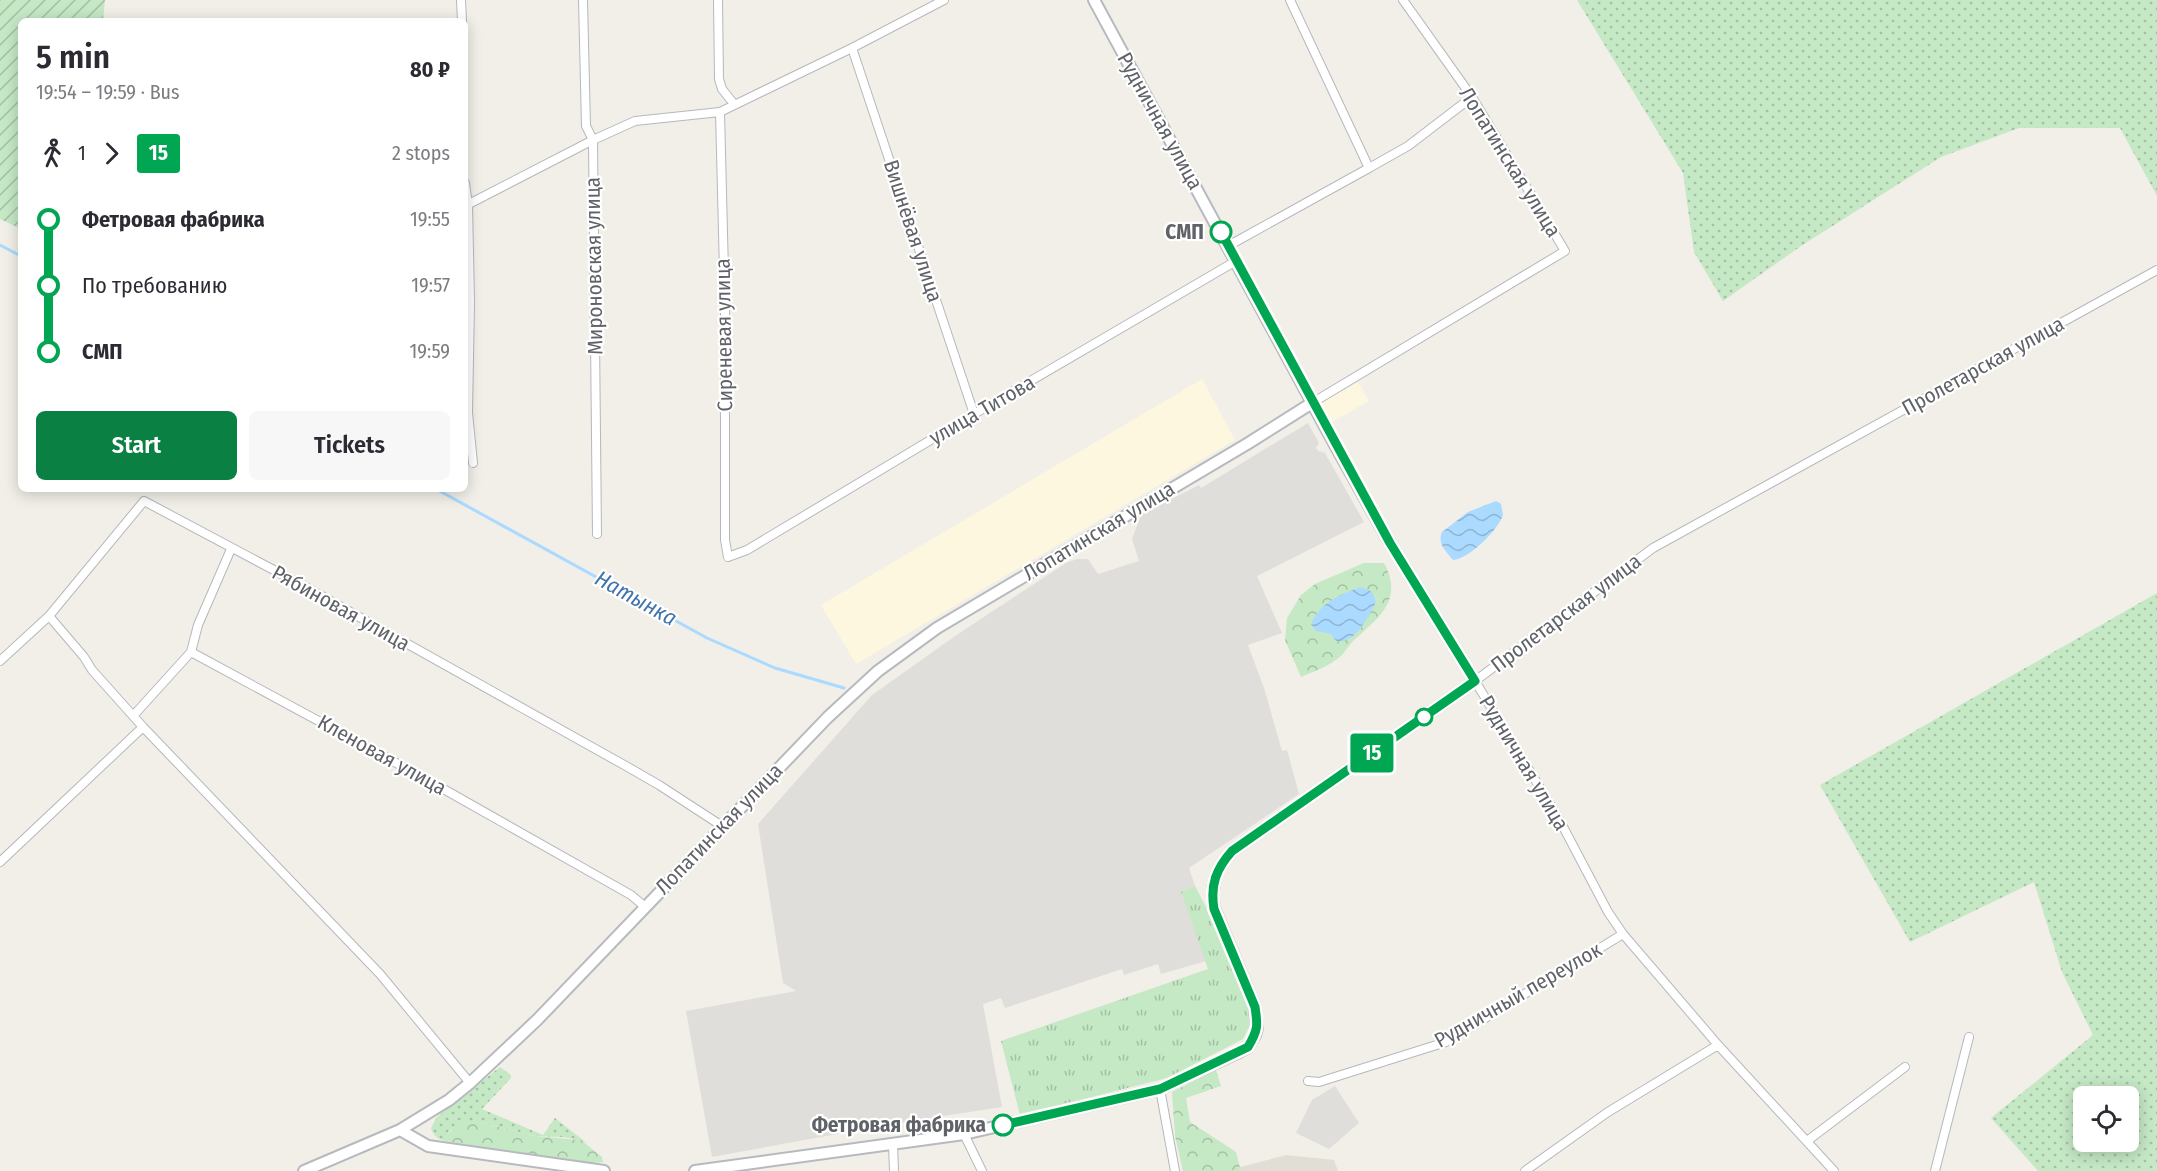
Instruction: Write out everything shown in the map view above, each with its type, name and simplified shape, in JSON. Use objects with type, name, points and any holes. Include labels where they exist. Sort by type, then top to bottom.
[{"type":"main road","name":"Рудничная улица","points":[[1094,0],[1390,543],[1475,681]]},
{"type":"main road","name":"Лопатинская улица","points":[[304,1171],[400,1130],[449,1100],[470,1083],[529,1027],[857,689],[912,645],[963,612],[1312,403]]},
{"type":"main road","name":"Пролетарская улица","points":[[695,1171],[964,1134],[1160,1089],[1248,1047],[1257,1028],[1255,1007],[1214,909],[1212,892],[1220,864],[1232,851],[1475,681]]},
{"type":"main road","points":[[400,1130],[428,1146],[604,1171]]},
{"type":"street","points":[[461,0],[462,18]]},
{"type":"street","name":"Мироновская улица","points":[[583,0],[586,126],[593,140],[597,534]]},
{"type":"street","points":[[718,0],[717,66],[722,89],[734,105]]},
{"type":"street","points":[[468,205],[593,140],[635,121],[720,112],[944,0]]},
{"type":"street","points":[[1290,0],[1369,168]]},
{"type":"street","name":"Лопатинская улица","points":[[1312,403],[1564,251],[1472,97],[1403,0]]},
{"type":"street","name":"Вишнёвая улица","points":[[852,48],[974,414]]},
{"type":"street","points":[[1228,246],[1408,146],[1472,97]]},
{"type":"street","name":"Сиреневая улица","points":[[720,112],[725,312],[725,540],[728,557]]},
{"type":"street","points":[[468,238],[470,301],[468,413],[473,463]]},
{"type":"street","name":"улица Титова","points":[[728,557],[747,550],[1236,261]]},
{"type":"street","name":"Пролетарская улица","points":[[1475,681],[1653,548],[2157,270]]},
{"type":"street","name":"Рябиновая улица","points":[[0,661],[49,616],[144,501],[302,585],[659,784],[722,826]]},
{"type":"street","points":[[133,716],[191,652],[198,625],[231,549]]},
{"type":"street","points":[[49,616],[84,657],[92,670],[143,727],[380,974],[470,1083]]},
{"type":"street","name":"Кленовая улица","points":[[191,652],[424,778],[631,895],[644,906]]},
{"type":"street","name":"Рудничная улица","points":[[1475,681],[1559,819],[1608,912],[1623,934],[1718,1045],[1834,1171]]},
{"type":"street","points":[[0,862],[143,727]]},
{"type":"street","name":"Рудничный переулок","points":[[1308,1081],[1319,1082],[1446,1042],[1623,934]]},
{"type":"street","points":[[1935,1171],[1969,1037]]},
{"type":"street","points":[[1526,1171],[1608,1112],[1718,1045]]},
{"type":"street","points":[[1807,1141],[1905,1067]]},
{"type":"street","points":[[1160,1089],[1175,1171]]},
{"type":"street","points":[[964,1134],[982,1171]]},
{"type":"street","points":[[893,1144],[894,1171]]},
{"type":"shaded area","points":[[1202,379],[1235,440],[856,664],[821,605]]},
{"type":"shaded area","points":[[1358,382],[1369,401],[1332,422],[1321,403]]},
{"type":"shaded area","points":[[1308,423],[1319,443],[1316,448],[1325,453],[1364,522],[1257,576],[1282,633],[1248,645],[1265,691],[1282,751],[1287,750],[1299,794],[1189,868],[1195,886],[1181,892],[1206,961],[1161,974],[1158,964],[1124,975],[1122,969],[1005,1008],[1001,998],[983,1004],[1002,1107],[898,1123],[712,1157],[686,1011],[796,991],[783,983],[758,824],[872,695],[958,634],[1066,563],[1077,559],[1088,559],[1098,574],[1139,561],[1132,539],[1141,515],[1199,485],[1201,488]]},
{"type":"shaded area","points":[[1335,1086],[1359,1123],[1329,1149],[1296,1133],[1312,1100]]},
{"type":"shaded area","points":[[1286,1155],[1334,1160],[1338,1171],[1225,1171]]},
{"type":"green space","points":[[0,0],[105,0],[103,18],[18,18],[18,228],[0,219]]},
{"type":"green space","points":[[1577,0],[2157,0],[2157,196],[2120,128],[2019,128],[1941,157],[1801,246],[1723,301],[1694,252],[1683,173]]},
{"type":"green space","points":[[1364,563],[1384,563],[1391,587],[1386,607],[1342,655],[1322,668],[1301,677],[1285,640],[1287,618],[1301,595],[1315,584]]},
{"type":"green space","points":[[2157,593],[2157,1171],[2038,1171],[1991,1118],[2093,1035],[2062,972],[2034,882],[1910,942],[1820,785]]},
{"type":"green space","points":[[1195,886],[1228,949],[1254,1017],[1243,1039],[1167,1078],[1020,1115],[1001,1041],[1208,969],[1181,892]]},
{"type":"green space","points":[[500,1067],[511,1075],[511,1078],[482,1109],[543,1135],[555,1118],[588,1144],[581,1140],[563,1137],[535,1136],[480,1122],[450,1130],[447,1139],[451,1142],[436,1137],[431,1128],[437,1117]]},
{"type":"green space","points":[[1216,1070],[1221,1086],[1186,1098],[1190,1122],[1236,1152],[1241,1171],[1183,1171],[1175,1136],[1172,1092]]},
{"type":"green space","points":[[466,1122],[480,1122],[535,1136],[581,1140],[602,1157],[603,1162],[593,1163],[557,1158],[451,1142],[447,1139],[447,1134],[456,1126]]},
{"type":"water","points":[[1496,501],[1501,504],[1503,515],[1495,528],[1475,549],[1453,560],[1441,544],[1442,532],[1468,512]]},
{"type":"water","points":[[1361,587],[1372,592],[1376,602],[1355,634],[1343,641],[1336,641],[1331,634],[1316,631],[1311,624],[1325,605],[1338,596]]},
{"type":"waterway","name":"Натынка","points":[[0,245],[18,254]]},
{"type":"waterway","name":"Натынка","points":[[441,492],[707,638],[775,668],[844,688]]},
{"type":"bus line","name":"15","points":[[1003,1125],[1160,1089],[1248,1047],[1255,1035],[1257,1020],[1255,1007],[1214,909],[1212,892],[1220,864],[1232,851],[1475,681],[1390,543],[1221,232]]},
{"type":"place","name":"СМП","points":[[1221,232]]},
{"type":"place","name":"Фетровая фабрика","points":[[1003,1125]]}]
